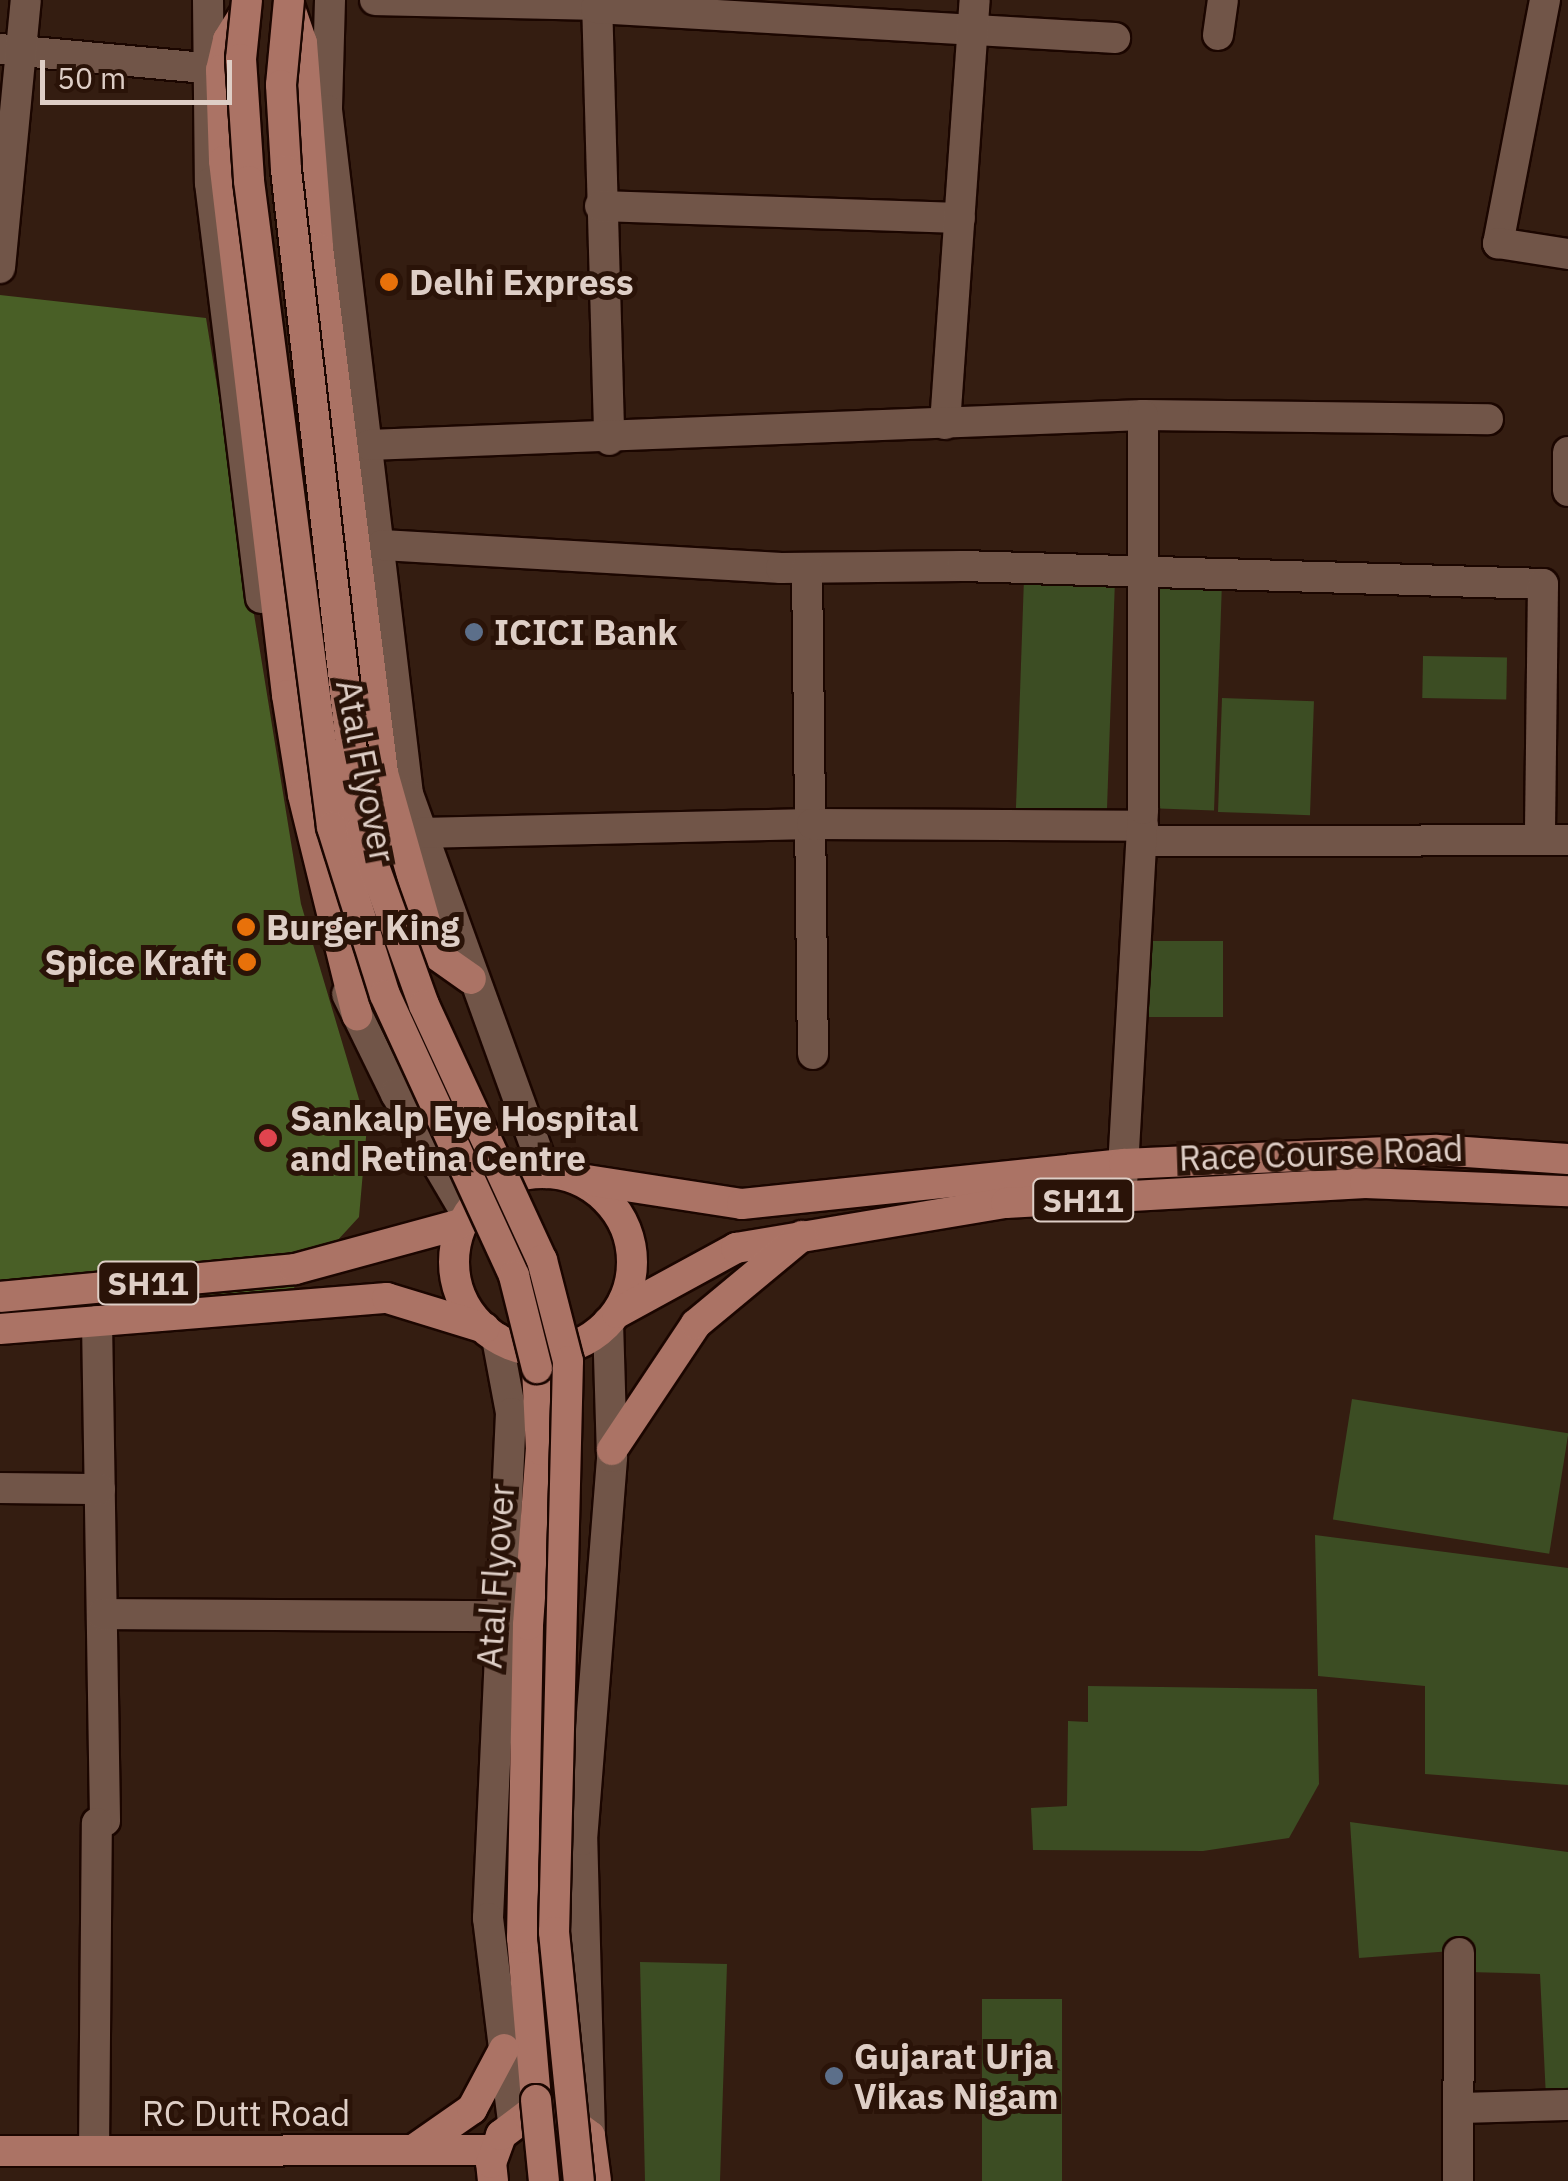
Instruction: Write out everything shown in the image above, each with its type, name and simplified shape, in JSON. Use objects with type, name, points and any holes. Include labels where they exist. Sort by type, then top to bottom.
[{"type":"main road","points":[[289,2],[302,43],[318,248],[382,773],[434,952],[471,979]]},
{"type":"main road","name":"Atal Flyover","points":[[289,2],[281,85],[286,170],[362,830],[424,1005],[542,1260],[568,1362],[554,1932],[579,2181]]},
{"type":"main road","points":[[247,6],[228,40],[221,70],[226,180],[286,696],[303,795],[348,961],[357,1015]]},
{"type":"main road","name":"Atal Flyover","points":[[247,6],[242,59],[249,181],[332,828],[384,995],[514,1276],[536,1368],[540,1450],[528,1626],[522,1938],[544,2181]]},
{"type":"main road","name":"Race Course Road","points":[[559,1176],[652,1195],[742,1204],[1124,1164],[1436,1150],[1568,1159]]},
{"type":"main road","points":[[559,1176],[598,1192],[629,1236],[633,1263],[613,1318]]},
{"type":"main road","name":"SH11","points":[[0,1297],[295,1269],[461,1218],[516,1178],[559,1176]]},
{"type":"main road","name":"Race Course Road","points":[[613,1318],[736,1248],[1006,1203],[1365,1183],[1568,1191]]},
{"type":"main road","points":[[461,1218],[457,1286],[491,1333]]},
{"type":"main road","points":[[612,1450],[696,1324],[804,1234]]},
{"type":"main road","name":"SH11","points":[[0,1329],[386,1298],[539,1351],[568,1348],[613,1318]]},
{"type":"main road","points":[[413,2150],[472,2109],[504,2049]]},
{"type":"main road","points":[[493,2166],[513,2122],[545,2112],[562,2115],[590,2136],[596,2181]]},
{"type":"main road","name":"RC Dutt Road","points":[[0,2151],[413,2150],[493,2166]]},
{"type":"street","points":[[0,268],[11,50],[26,0]]},
{"type":"street","points":[[208,0],[210,183],[279,733],[320,926],[357,1015],[461,1218]]},
{"type":"street","points":[[330,0],[327,110],[382,545],[408,794],[471,979],[559,1176]]},
{"type":"street","points":[[375,0],[974,14],[1115,38]]},
{"type":"street","points":[[1218,36],[1222,0]]},
{"type":"street","points":[[1545,0],[1498,243],[1568,254]]},
{"type":"street","points":[[597,4],[609,440]]},
{"type":"street","points":[[945,424],[974,14]]},
{"type":"street","points":[[11,50],[206,68]]},
{"type":"street","points":[[600,206],[960,218]]},
{"type":"street","points":[[370,445],[609,440],[1144,415],[1488,419]]},
{"type":"street","points":[[1121,1199],[1142,834],[1144,415]]},
{"type":"street","points":[[1568,452],[1568,491]]},
{"type":"street","points":[[382,545],[806,568],[1543,584],[1554,839],[1142,834],[812,824],[420,834]]},
{"type":"street","points":[[806,568],[813,1054]]},
{"type":"street","points":[[590,2136],[582,1840],[612,1450],[613,1318]]},
{"type":"street","points":[[94,2151],[101,1822],[98,1321]]},
{"type":"street","points":[[491,1333],[511,1433],[488,1918],[513,2122]]},
{"type":"street","points":[[0,1488],[100,1489]]},
{"type":"street","points":[[102,1614],[496,1616]]},
{"type":"street","points":[[1458,2181],[1459,1953]]},
{"type":"street","points":[[1459,2108],[1568,2105]]},
{"type":"green space","points":[[0,295],[206,318],[301,904],[367,1126],[359,1217],[291,1291],[0,1311]]},
{"type":"green space","points":[[1024,578],[1115,581],[1107,812],[1016,809]]},
{"type":"green space","points":[[1147,581],[1222,584],[1214,810],[1139,808]]},
{"type":"green space","points":[[1423,656],[1507,657],[1506,699],[1422,698]]},
{"type":"green space","points":[[1222,698],[1314,701],[1310,815],[1218,812]]},
{"type":"green space","points":[[1149,941],[1223,941],[1223,1017],[1149,1017]]},
{"type":"green space","points":[[1352,1399],[1568,1433],[1549,1554],[1333,1519]]},
{"type":"green space","points":[[1315,1535],[1568,1568],[1568,1785],[1425,1774],[1425,1686],[1318,1676]]},
{"type":"green space","points":[[1088,1686],[1317,1689],[1319,1784],[1289,1838],[1203,1851],[1033,1850],[1031,1808],[1067,1806],[1068,1721],[1088,1722]]},
{"type":"green space","points":[[1350,1822],[1568,1852],[1568,2097],[1546,2098],[1540,1974],[1468,1972],[1465,1950],[1359,1958]]},
{"type":"green space","points":[[640,1962],[727,1964],[720,2181],[645,2181]]},
{"type":"green space","points":[[982,1999],[1062,1999],[1062,2181],[982,2181]]},
{"type":"place","name":"Delhi Express","points":[[389,282]]},
{"type":"place","name":"ICICI Bank","points":[[474,632]]},
{"type":"place","name":"Burger King","points":[[246,927]]},
{"type":"place","name":"Spice Kraft","points":[[247,962]]},
{"type":"place","name":"Sankalp Eye Hospital and Retina Centre","points":[[268,1138]]},
{"type":"place","name":"Gujarat Urja Vikas Nigam","points":[[834,2076]]}]
